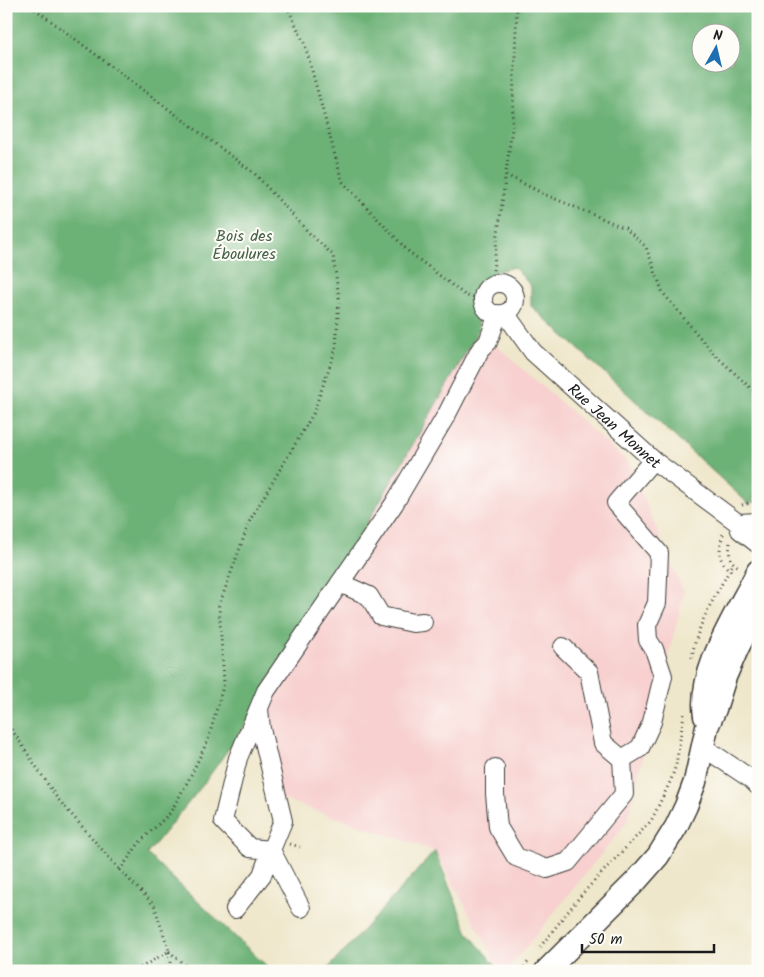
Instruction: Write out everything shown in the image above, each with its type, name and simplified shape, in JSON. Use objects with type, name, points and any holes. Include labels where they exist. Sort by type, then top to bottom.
[{"type":"main road","points":[[705,737],[703,707],[706,684],[714,657],[749,573]]},
{"type":"main road","points":[[540,963],[636,881],[658,856],[676,827],[695,782],[705,737],[738,647],[758,608]]},
{"type":"street","points":[[270,850],[250,848],[223,820],[238,758],[266,691],[394,504],[447,414],[480,350],[488,342],[502,314],[513,307],[514,291],[506,284],[501,283],[487,292]]},
{"type":"street","name":"Rue Jean Monnet","points":[[487,292],[486,307],[493,313],[502,314],[533,352],[653,460],[758,544]]},
{"type":"street","points":[[622,759],[640,748],[652,722],[663,676],[654,649],[648,640],[648,625],[657,603],[660,553],[616,503],[653,460]]},
{"type":"street","points":[[733,524],[758,522]]},
{"type":"street","points":[[340,582],[368,596],[381,616],[413,623],[423,622]]},
{"type":"street","points":[[495,768],[498,827],[516,857],[546,869],[568,862],[624,794],[622,759],[604,743],[590,672],[563,647]]},
{"type":"street","points":[[235,908],[262,875],[270,850],[283,821],[259,709]]},
{"type":"street","points":[[705,737],[752,778],[758,786]]},
{"type":"street","points":[[270,850],[301,908]]},
{"type":"path","points":[[31,6],[254,174],[311,235],[333,255],[339,298],[336,348],[313,414],[250,520],[218,606],[224,683],[208,740],[170,813],[140,842],[120,870]]},
{"type":"path","points":[[287,6],[305,45],[342,181],[408,251],[466,296],[487,292],[512,128],[517,6]]},
{"type":"path","points":[[506,175],[546,196],[626,228],[646,247],[663,293],[712,352],[758,395]]},
{"type":"path","points":[[749,573],[723,566],[720,559],[720,549],[743,503],[758,500]]},
{"type":"path","points":[[733,524],[729,558],[733,564],[749,573]]},
{"type":"path","points":[[6,722],[57,798],[120,870],[154,905],[169,951],[171,971]]},
{"type":"path","points":[[539,948],[582,894],[651,820],[671,780]]},
{"type":"path","points":[[135,971],[169,951]]},
{"type":"path","points":[[169,951],[191,971]]},
{"type":"path","points":[[520,971],[540,963]]},
{"type":"shaded area","points":[[479,330],[628,462],[684,593],[627,822],[507,971],[501,971],[435,851],[273,796],[249,720],[321,596],[366,525]]},
{"type":"green space","name":"Bois des Éboulures","points":[[6,6],[758,6],[758,492],[750,505],[531,306],[531,286],[514,267],[493,272],[476,292],[479,330],[366,525],[321,596],[249,720],[202,786],[147,854],[272,971],[6,971]]},
{"type":"green space","points":[[435,851],[468,933],[500,971],[326,971]]}]
